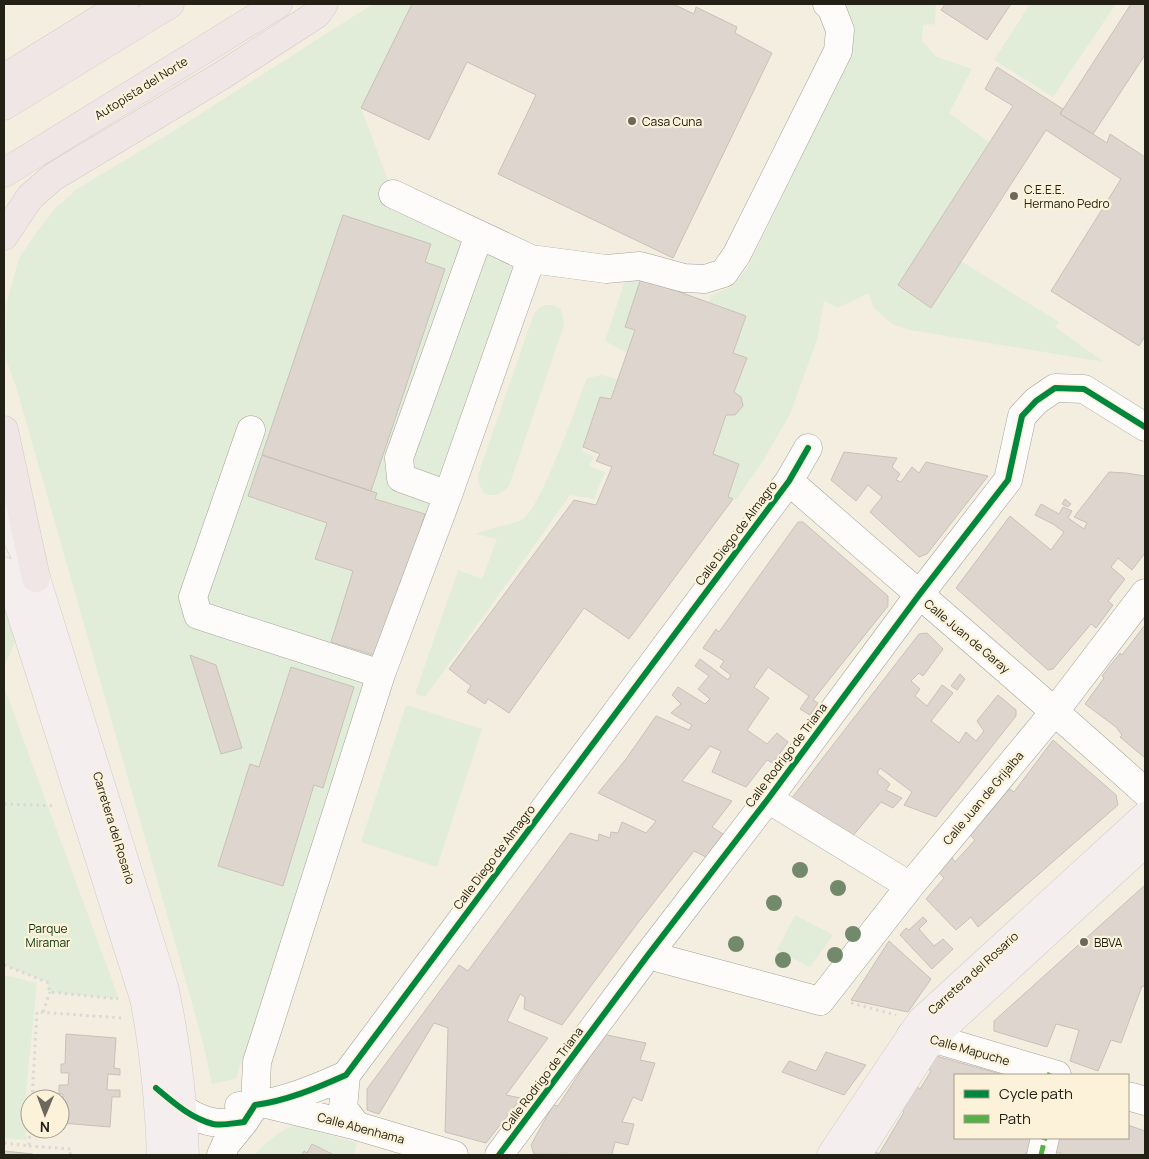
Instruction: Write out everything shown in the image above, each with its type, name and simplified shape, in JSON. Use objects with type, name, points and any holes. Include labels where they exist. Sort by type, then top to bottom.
[{"type":"highway","points":[[4,78],[124,4]]},
{"type":"highway","points":[[4,106],[170,4]]},
{"type":"highway","name":"Autopista del Norte","points":[[4,172],[278,4]]},
{"type":"highway","points":[[4,236],[30,197],[52,177],[221,76],[317,14],[324,4]]},
{"type":"highway","points":[[4,430],[36,578]]},
{"type":"main road","name":"Carretera del Rosario","points":[[4,510],[36,578],[164,987],[176,1041],[174,1096],[161,1155]]},
{"type":"main road","name":"Carretera del Rosario","points":[[4,571],[14,591],[174,1096],[185,1155]]},
{"type":"main road","name":"Carretera del Rosario","points":[[831,1155],[921,1032],[1145,816]]},
{"type":"main road","name":"Carretera del Rosario","points":[[857,1155],[921,1032],[1145,843]]},
{"type":"street","points":[[393,194],[531,259],[606,269],[640,266],[684,278],[705,279],[724,273],[737,254],[838,51],[840,30],[831,7],[827,4]]},
{"type":"street","points":[[448,495],[401,478],[399,458],[479,234]]},
{"type":"street","points":[[221,1155],[226,1144],[255,1110],[257,1062],[381,674],[448,495],[531,259]]},
{"type":"street","name":"Calle Rodrigo de Triana","points":[[500,1155],[648,955],[1008,480],[1022,416],[1036,401],[1055,388],[1084,389],[1145,427]]},
{"type":"street","points":[[251,430],[193,597],[198,615],[381,674]]},
{"type":"street","name":"Calle Diego de Almagro","points":[[174,1096],[213,1124],[228,1124],[255,1110],[317,1088],[346,1075],[789,481],[808,448]]},
{"type":"street","name":"Calle Juan de Garay","points":[[789,481],[919,595],[1056,711],[1145,792]]},
{"type":"street","name":"Calle Juan de Grijalba","points":[[822,998],[910,886],[1056,711],[1145,593]]},
{"type":"street","points":[[768,799],[910,886]]},
{"type":"street","points":[[648,955],[822,998]]},
{"type":"street","name":"Calle Mapuche","points":[[921,1032],[1049,1074]]},
{"type":"street","points":[[346,1075],[343,1108],[357,1126]]},
{"type":"street","points":[[1129,1096],[1145,1101]]},
{"type":"street","name":"Calle Abenhama","points":[[255,1110],[357,1126],[454,1155]]},
{"type":"street","points":[[1041,1155],[1045,1139]]},
{"type":"path","points":[[4,804],[48,806],[82,803]]},
{"type":"path","points":[[4,965],[47,982],[50,992],[43,1013]]},
{"type":"path","points":[[50,992],[119,999],[146,1009]]},
{"type":"path","points":[[822,998],[921,1032]]},
{"type":"path","points":[[33,1089],[37,1012],[146,1009]]},
{"type":"path","points":[[29,1139],[29,1146]]},
{"type":"path","points":[[4,1143],[71,1149],[70,1155]]},
{"type":"green space","points":[[373,4],[412,4],[361,108],[393,194],[531,259],[257,1062],[242,1059],[236,1079],[212,1084],[203,1043],[176,946],[17,390],[6,359],[7,301],[19,258],[56,207],[77,189],[172,132]]},
{"type":"green space","points":[[845,4],[936,4],[935,24],[923,25],[922,41],[937,57],[972,69],[949,113],[989,142],[898,285],[931,307],[961,261],[1059,322],[1055,327],[1104,362],[910,330],[892,324],[873,307],[869,293],[837,308],[824,301],[817,340],[790,414],[763,461],[736,500],[728,497],[739,464],[713,454],[747,358],[733,353],[746,316],[709,303],[711,295],[732,285],[748,267],[850,57],[852,30]]},
{"type":"green space","points":[[1030,4],[1116,4],[1053,97],[994,60]]},
{"type":"green space","points":[[641,278],[625,327],[635,330],[627,353],[605,341],[625,280]]},
{"type":"green space","points":[[545,305],[553,305],[561,309],[564,325],[509,486],[498,494],[488,495],[481,489],[478,475],[534,313]]},
{"type":"green space","points":[[601,375],[618,379],[611,399],[600,397],[582,451],[594,456],[589,466],[605,472],[594,499],[570,495],[425,697],[415,694],[458,570],[482,579],[497,539],[475,534],[519,521],[531,511],[549,476],[587,378]]},
{"type":"green space","points":[[4,601],[16,639],[4,667]]},
{"type":"green space","name":"Parque Miramar","points":[[4,687],[119,999],[50,992],[47,982],[4,965]]},
{"type":"green space","points":[[406,705],[482,729],[437,867],[361,842]]},
{"type":"green space","points":[[795,915],[833,935],[810,967],[777,950]]},
{"type":"green space","points":[[4,975],[37,983],[26,1089],[20,1089],[20,1139],[26,1140],[4,1138]]},
{"type":"green space","points":[[295,1125],[357,1143],[354,1155],[334,1155],[313,1144],[307,1153],[304,1151],[302,1155],[254,1155],[278,1134]]},
{"type":"building","name":"Casa Cuna","points":[[412,4],[673,4],[694,14],[696,7],[737,27],[735,33],[772,53],[673,258],[498,174],[536,95],[467,62],[429,140],[361,108]]},
{"type":"building","points":[[945,4],[1011,4],[987,40],[941,10]]},
{"type":"building","points":[[1131,4],[1145,4],[1145,55],[1093,134],[1060,114]]},
{"type":"building","points":[[997,67],[1063,109],[1060,114],[1107,143],[1110,134],[1145,157],[1145,336],[1139,346],[1051,291],[1121,179],[1046,130],[931,308],[898,285],[1013,106],[985,89]]},
{"type":"building","points":[[343,215],[431,244],[425,262],[445,269],[371,491],[262,455]]},
{"type":"building","points":[[641,278],[746,316],[733,353],[747,358],[734,392],[741,397],[743,406],[735,415],[726,415],[713,454],[739,464],[728,497],[733,499],[629,639],[584,608],[509,713],[488,699],[485,704],[467,692],[471,686],[449,669],[574,500],[596,505],[612,467],[596,461],[600,454],[583,447],[600,397],[611,399],[635,330],[625,327]]},
{"type":"building","points":[[844,452],[897,458],[892,467],[900,474],[896,480],[901,482],[912,467],[919,473],[926,462],[988,476],[927,554],[919,557],[870,512],[882,497],[868,485],[856,501],[831,480]]},
{"type":"building","points":[[262,455],[377,493],[375,499],[425,514],[380,657],[331,642],[353,571],[315,559],[327,523],[248,496]]},
{"type":"building","points":[[1109,472],[1145,476],[1145,553],[1132,570],[1118,558],[1111,567],[1125,579],[1108,601],[1113,605],[1096,628],[1091,624],[1053,669],[1048,670],[956,588],[1010,516],[1051,550],[1064,532],[1035,515],[1041,504],[1059,514],[1063,507],[1072,511],[1068,518],[1084,529],[1087,523],[1074,517]]},
{"type":"building","points":[[1065,499],[1071,504],[1068,507],[1062,504]]},
{"type":"building","points":[[798,522],[803,522],[888,596],[888,606],[813,700],[818,703],[810,715],[800,709],[809,696],[768,667],[754,687],[769,698],[747,730],[767,744],[777,733],[788,742],[773,763],[767,760],[746,787],[712,772],[721,751],[710,746],[682,781],[732,801],[712,827],[723,834],[706,857],[694,851],[562,1025],[524,1009],[525,997],[520,994],[507,1021],[548,1038],[506,1095],[521,1098],[486,1143],[445,1132],[448,1028],[434,1023],[379,1114],[367,1110],[367,1089],[459,965],[468,971],[570,833],[598,841],[599,834],[610,838],[611,832],[618,833],[622,822],[646,833],[656,821],[598,793],[626,759],[656,716],[689,730],[692,725],[671,713],[681,704],[672,695],[678,687],[705,704],[710,699],[698,689],[709,676],[695,666],[700,659],[728,680],[731,675],[720,667],[724,661],[703,648],[716,629],[719,632]]},
{"type":"building","points":[[1145,625],[1145,758],[1120,737],[1122,735],[1116,727],[1085,704],[1104,678],[1102,676],[1120,653],[1122,655]]},
{"type":"building","points":[[927,633],[943,649],[923,676],[919,673],[911,681],[920,689],[915,696],[927,706],[942,685],[953,693],[931,721],[959,743],[966,732],[976,741],[984,731],[977,721],[998,695],[1016,710],[1016,716],[936,817],[904,805],[912,792],[880,768],[877,773],[890,784],[886,790],[902,798],[893,808],[881,802],[852,837],[791,799],[919,634]]},
{"type":"building","points":[[190,655],[216,665],[242,748],[221,754]]},
{"type":"building","points":[[291,667],[354,687],[323,788],[314,785],[283,886],[218,866],[250,764],[259,767]]},
{"type":"building","points":[[960,674],[965,679],[957,690],[951,686]]},
{"type":"building","points":[[1053,740],[1116,795],[1118,805],[978,927],[971,917],[956,930],[926,899],[944,878],[938,872],[951,856],[955,862],[975,840],[970,835],[1008,788],[1014,792]]},
{"type":"building","points":[[1145,885],[1145,987],[1142,986],[1121,1043],[1111,1040],[1098,1071],[1070,1061],[1079,1030],[1056,1024],[1047,1047],[994,1031],[994,1021]]},
{"type":"building","points":[[923,917],[927,921],[919,929],[934,946],[943,939],[953,949],[932,969],[900,935],[906,928],[909,930]]},
{"type":"building","points":[[889,941],[931,979],[908,1012],[851,1000]]},
{"type":"building","points":[[66,1034],[116,1038],[114,1068],[120,1069],[120,1075],[108,1074],[107,1090],[120,1090],[120,1097],[112,1097],[110,1127],[70,1124],[70,1089],[59,1089],[59,1085],[68,1085],[69,1073],[61,1073],[61,1064],[65,1064]]},
{"type":"building","points":[[602,1034],[646,1043],[640,1060],[655,1063],[642,1101],[633,1097],[622,1122],[634,1124],[628,1145],[615,1142],[612,1154],[615,1155],[534,1154],[531,1145],[553,1105],[558,1106],[588,1060],[582,1059]]},
{"type":"building","points":[[826,1052],[866,1065],[844,1095],[782,1072],[789,1061],[816,1071]]},
{"type":"building","points":[[936,1056],[1000,1074],[954,1074],[954,1139],[1034,1139],[1025,1155],[867,1155],[871,1149],[879,1154],[904,1112],[901,1109],[916,1086],[920,1089],[931,1071],[928,1069]]},
{"type":"building","points":[[1129,1125],[1145,1131],[1145,1155],[1061,1155],[1061,1153],[1052,1153],[1053,1139],[1129,1139]]},
{"type":"building","points":[[312,1144],[334,1155],[302,1155],[304,1151],[307,1153]]},
{"type":"building","points":[[4,1151],[33,1154],[33,1155],[4,1155]]},
{"type":"marked path","points":[[1041,1155],[1045,1139]]},
{"type":"cycle path","points":[[499,1155],[648,955],[768,799],[919,595],[1008,480],[1022,416],[1036,401],[1055,388],[1084,389],[1145,427]]},
{"type":"cycle path","points":[[156,1088],[182,1109],[197,1118],[213,1124],[225,1125],[244,1122],[255,1105],[290,1097],[346,1075],[789,481],[808,448]]},
{"type":"place","name":"Casa Cuna","points":[[632,121]]},
{"type":"place","name":"C.E.E.E. Hermano Pedro","points":[[1014,196]]},
{"type":"place","name":"BBVA","points":[[1084,942]]}]
